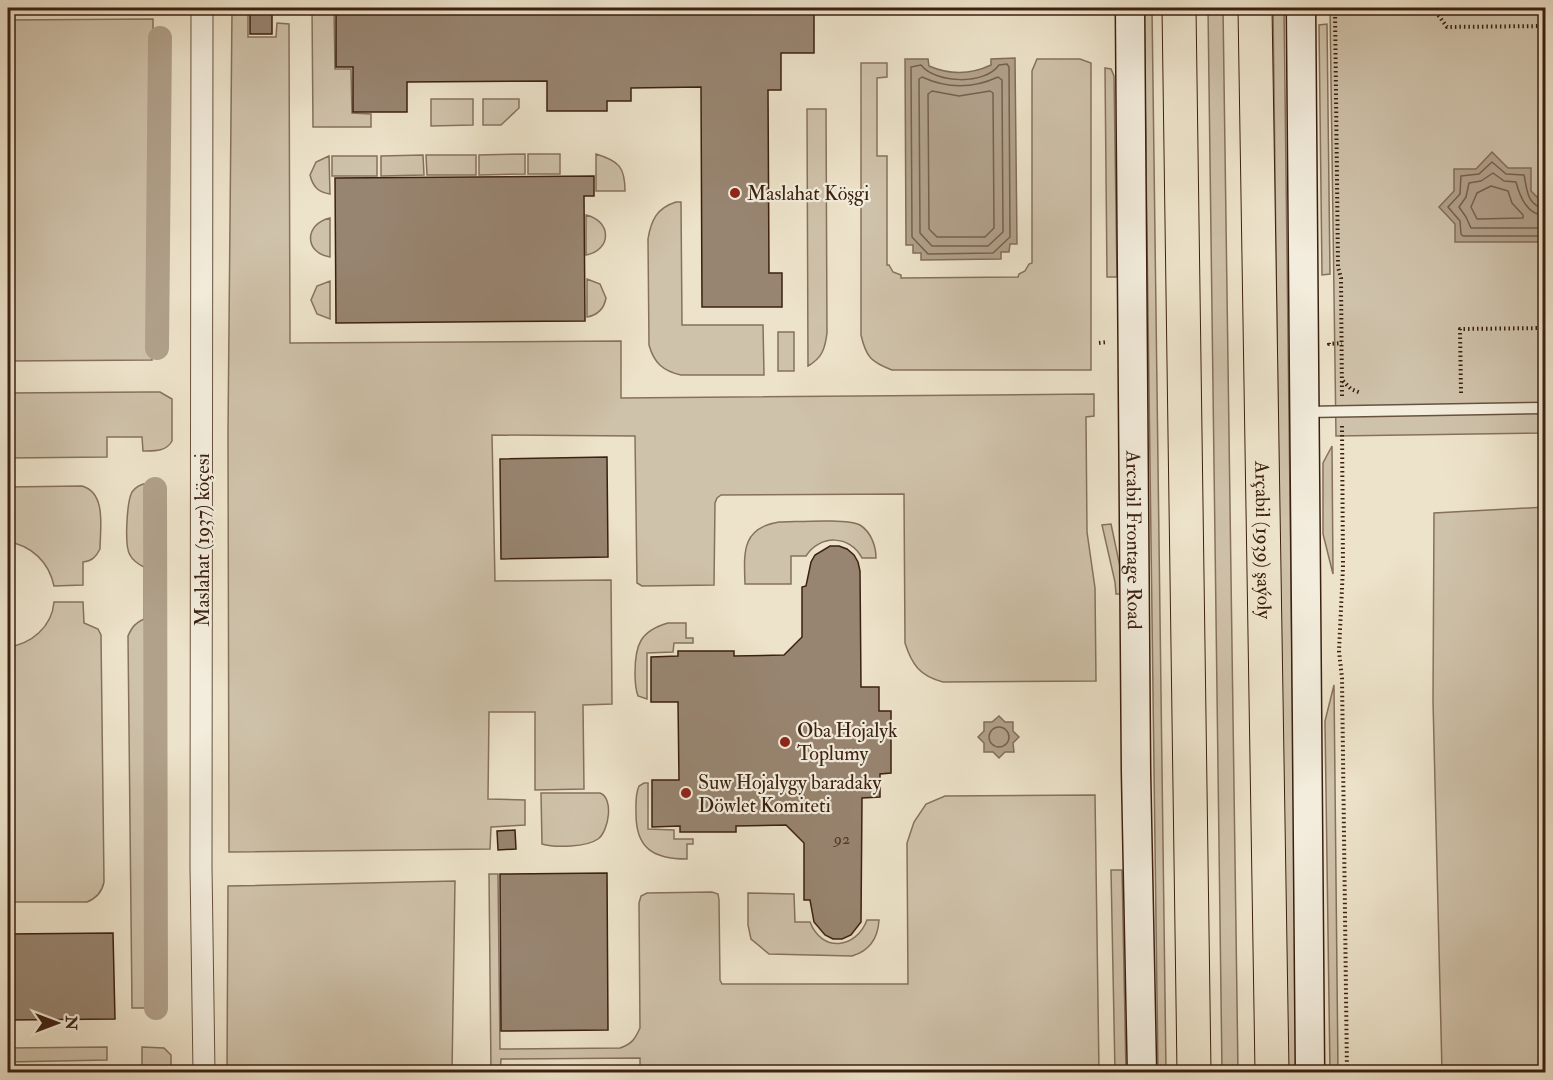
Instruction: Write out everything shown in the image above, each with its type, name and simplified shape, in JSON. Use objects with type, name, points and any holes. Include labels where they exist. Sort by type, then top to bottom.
[{"type":"main road","points":[[1179,8],[1194,1072]]},
{"type":"main road","name":"Arçabil (1939) şaýoly","points":[[1255,8],[1272,1072]]},
{"type":"street","name":"Maslahat (1937) köçesi","points":[[202,8],[201,867],[204,1072]]},
{"type":"street","name":"Arcabil Frontage Road","points":[[1130,8],[1136,761],[1142,1072]]},
{"type":"street","points":[[1301,8],[1310,1072]]},
{"type":"lane","points":[[1305,412],[1545,408]]},
{"type":"path","points":[[1335,8],[1338,267],[1341,278],[1342,343],[1343,567],[1339,651],[1342,678],[1347,1072]]},
{"type":"path","points":[[1433,8],[1447,27],[1545,26]]},
{"type":"path","points":[[1449,394],[1461,393],[1460,329],[1545,328]]},
{"type":"path","points":[[1329,337],[1329,344],[1342,343]]},
{"type":"path","points":[[1342,381],[1351,389],[1364,395]]},
{"type":"shaded area","points":[[312,8],[334,8],[335,69],[351,69],[352,113],[371,114],[371,127],[313,127]]},
{"type":"shaded area","points":[[1144,8],[1152,8],[1166,1072],[1158,1072]]},
{"type":"shaded area","points":[[1208,8],[1223,8],[1238,1072],[1222,1072]]},
{"type":"shaded area","points":[[1273,8],[1284,8],[1297,1072],[1286,1072]]},
{"type":"shaded area","points":[[1330,8],[1545,8],[1545,433],[1336,436]]},
{"type":"shaded area","points":[[232,11],[248,11],[248,37],[276,37],[277,23],[289,24],[290,343],[621,341],[621,398],[1094,394],[1094,416],[1086,417],[1087,532],[1095,588],[1096,681],[943,682],[923,673],[911,658],[905,643],[904,494],[721,495],[715,503],[714,585],[642,586],[637,583],[635,436],[492,435],[495,581],[611,580],[612,704],[583,705],[584,789],[535,790],[535,712],[489,712],[488,799],[525,800],[525,825],[491,827],[490,849],[229,852],[228,433]]},
{"type":"shaded area","points":[[153,19],[152,360],[8,361],[8,20]]},
{"type":"shaded area","points":[[1327,24],[1330,274],[1322,275],[1319,25]]},
{"type":"shaded area","points":[[1037,59],[1080,59],[1091,63],[1091,370],[892,370],[879,364],[867,354],[861,335],[861,63],[887,63],[887,77],[877,78],[877,156],[887,156],[887,265],[893,272],[901,275],[901,278],[1018,277],[1032,263],[1032,71]]},
{"type":"shaded area","points":[[1105,68],[1111,69],[1114,76],[1117,277],[1107,277]]},
{"type":"shaded area","points":[[431,99],[473,99],[473,125],[431,126]]},
{"type":"shaded area","points":[[483,99],[519,99],[519,108],[501,125],[483,125]]},
{"type":"shaded area","points":[[807,109],[826,109],[827,333],[822,352],[817,360],[808,366]]},
{"type":"shaded area","points":[[525,154],[525,174],[479,175],[479,155]]},
{"type":"shaded area","points":[[528,154],[560,154],[560,174],[528,174]]},
{"type":"shaded area","points":[[596,154],[610,159],[619,166],[624,176],[625,191],[596,191]]},
{"type":"shaded area","points":[[423,155],[424,175],[381,176],[381,156]]},
{"type":"shaded area","points":[[426,155],[476,155],[476,175],[427,175]]},
{"type":"shaded area","points":[[329,156],[330,194],[317,188],[310,175],[316,162]]},
{"type":"shaded area","points":[[332,156],[377,156],[377,176],[332,176]]},
{"type":"shaded area","points":[[681,202],[682,325],[763,325],[764,375],[681,375],[664,368],[654,357],[649,345],[648,239],[656,216],[664,208]]},
{"type":"shaded area","points":[[586,215],[601,223],[606,235],[601,247],[586,255]]},
{"type":"shaded area","points":[[330,218],[330,257],[315,250],[310,238],[315,226]]},
{"type":"shaded area","points":[[587,279],[600,284],[606,298],[600,311],[587,317]]},
{"type":"shaded area","points":[[330,281],[330,319],[317,314],[311,300],[317,286]]},
{"type":"shaded area","points":[[778,332],[794,332],[794,371],[778,371]]},
{"type":"shaded area","points":[[160,392],[172,399],[172,441],[163,449],[143,451],[142,437],[107,437],[107,457],[8,458],[8,393]]},
{"type":"shaded area","points":[[1332,446],[1333,574],[1323,534],[1323,463]]},
{"type":"shaded area","points":[[148,483],[149,1008],[132,1008],[128,636],[134,626],[144,619],[144,567],[133,559],[128,550],[127,524],[132,492],[135,488]]},
{"type":"shaded area","points":[[82,486],[90,490],[99,504],[100,549],[93,558],[83,562],[83,585],[54,586],[48,569],[38,556],[24,547],[8,542],[8,487]]},
{"type":"shaded area","points":[[1545,507],[1545,1072],[1442,1072],[1433,701],[1434,513]]},
{"type":"shaded area","points":[[833,521],[860,525],[872,540],[876,558],[862,558],[857,550],[843,541],[827,541],[812,549],[806,556],[791,556],[791,584],[745,584],[745,552],[751,536],[767,525],[779,522]]},
{"type":"shaded area","points":[[1111,524],[1123,581],[1123,594],[1116,594],[1102,525]]},
{"type":"shaded area","points":[[54,602],[83,602],[84,623],[98,629],[101,635],[104,882],[102,889],[94,899],[87,902],[8,902],[8,647],[25,642],[39,633],[49,619]]},
{"type":"shaded area","points":[[668,623],[686,623],[686,638],[693,638],[693,643],[674,643],[673,652],[647,653],[647,699],[638,696],[635,673],[638,647],[651,630]]},
{"type":"shaded area","points":[[1334,685],[1338,1072],[1330,1072],[1325,721]]},
{"type":"shaded area","points":[[648,783],[648,829],[674,830],[674,839],[693,839],[693,844],[687,844],[687,859],[675,859],[656,854],[643,844],[637,826],[636,803],[639,786]]},
{"type":"shaded area","points":[[541,793],[600,793],[607,801],[608,808],[607,822],[602,835],[593,842],[579,845],[542,844]]},
{"type":"shaded area","points":[[1095,795],[1099,1072],[640,1072],[640,1058],[501,1059],[500,1072],[491,1072],[489,874],[498,874],[500,1049],[620,1048],[633,1041],[640,1028],[639,903],[641,896],[647,893],[712,892],[718,894],[720,980],[722,984],[908,984],[907,843],[914,822],[926,804],[945,796]]},
{"type":"shaded area","points":[[1111,870],[1122,870],[1126,1072],[1115,1072]]},
{"type":"shaded area","points":[[455,881],[452,1072],[227,1072],[228,886]]},
{"type":"shaded area","points":[[748,893],[794,894],[795,922],[810,922],[815,932],[830,943],[847,942],[862,930],[867,920],[879,920],[877,933],[868,947],[852,956],[769,954],[751,939],[748,925]]},
{"type":"shaded area","points":[[107,1047],[107,1060],[8,1062],[8,1048]]},
{"type":"shaded area","points":[[142,1047],[164,1048],[171,1055],[171,1072],[142,1072]]},
{"type":"shaded area","points":[[138,1069],[138,1072],[68,1072],[68,1070]]},
{"type":"water","points":[[1015,58],[1017,244],[1010,244],[1009,252],[1001,252],[1001,259],[921,260],[921,253],[913,253],[913,245],[906,245],[905,59],[928,59],[929,66],[960,73],[975,71],[991,65],[991,59]]},
{"type":"water","points":[[1492,152],[1508,168],[1531,168],[1531,191],[1545,205],[1545,242],[1455,242],[1455,224],[1439,207],[1454,191],[1454,169],[1476,169]]},
{"type":"water","points":[[999,716],[1005,722],[1013,722],[1013,731],[1019,737],[1013,743],[1014,752],[1005,752],[999,758],[993,752],[984,752],[984,743],[978,737],[984,731],[984,722],[992,722]]},
{"type":"building","name":"Maslahat Köşgi","points":[[336,8],[814,8],[814,53],[781,53],[781,90],[768,90],[769,273],[782,273],[782,307],[702,307],[701,87],[631,88],[631,101],[607,101],[607,111],[547,111],[547,81],[407,82],[407,112],[353,112],[353,67],[336,67]]},
{"type":"building","points":[[250,12],[272,12],[272,34],[250,34]]},
{"type":"building","points":[[594,176],[594,196],[584,196],[585,321],[336,323],[335,178]]},
{"type":"building","points":[[607,457],[608,557],[501,559],[500,459]]},
{"type":"building","name":"Oba Hojalyk Toplumy","points":[[830,546],[847,549],[858,562],[861,687],[879,687],[879,711],[891,711],[891,773],[880,774],[880,797],[862,798],[861,922],[851,935],[842,939],[833,939],[825,935],[814,922],[810,900],[804,900],[804,843],[786,825],[736,826],[736,832],[680,832],[680,826],[652,827],[652,780],[679,780],[678,702],[651,702],[651,657],[678,656],[678,651],[734,651],[734,656],[784,655],[802,637],[802,587],[806,586],[811,562],[815,555]]},
{"type":"building","points":[[515,830],[516,849],[498,850],[497,831]]},
{"type":"building","points":[[607,873],[608,1030],[501,1031],[500,874]]},
{"type":"building","points":[[113,933],[115,1019],[8,1020],[8,934]]},
{"type":"waterway","points":[[157,348],[160,38]]},
{"type":"waterway","points":[[155,489],[156,1008]]},
{"type":"place","name":"Maslahat Köşgi","points":[[735,193]]},
{"type":"place","name":"Oba Hojalyk Toplumy","points":[[785,742]]},
{"type":"place","name":"Suw Hojalygy baradaky Döwlet Komiteti","points":[[686,793]]}]
